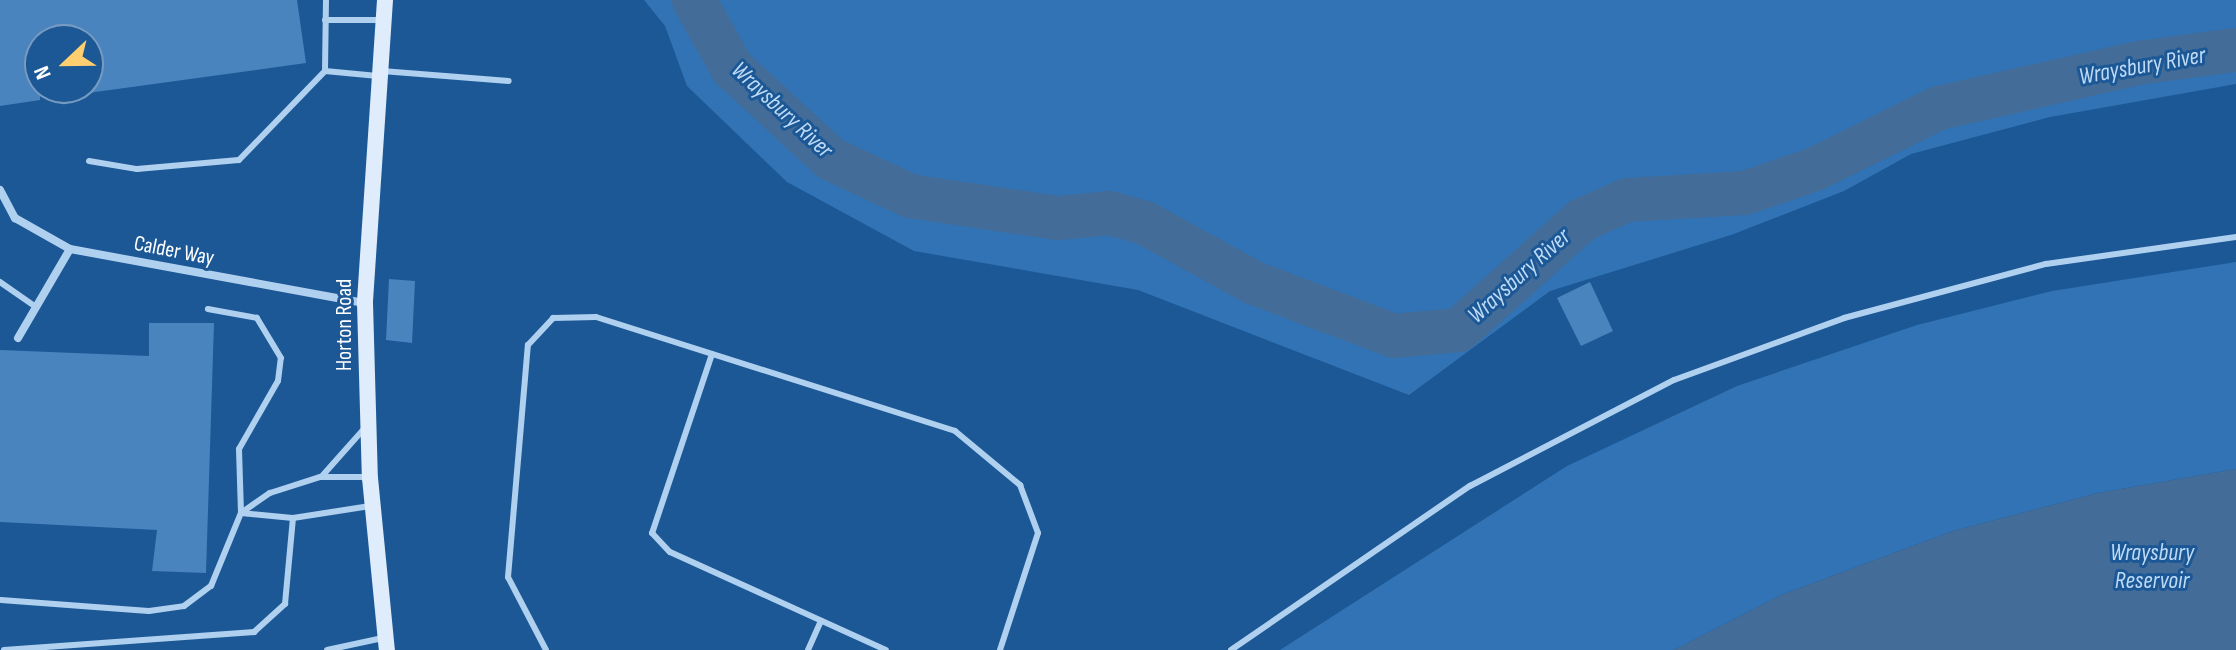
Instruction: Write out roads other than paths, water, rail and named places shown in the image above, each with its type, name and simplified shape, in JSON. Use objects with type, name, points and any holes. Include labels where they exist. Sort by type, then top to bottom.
[{"type":"street","name":"Horton Road","points":[[385,0],[365,303],[370,478],[386,643]]},
{"type":"street","name":"Calder Way","points":[[0,190],[15,218],[70,249],[365,303]]},
{"type":"street","points":[[18,338],[70,249]]},
{"type":"lane","points":[[89,161],[137,169],[239,160],[325,71],[326,0]]},
{"type":"lane","points":[[325,20],[383,20]]},
{"type":"lane","points":[[325,71],[509,81]]},
{"type":"lane","points":[[1231,650],[1470,486],[1674,380],[1844,318],[2046,264],[2236,237]]},
{"type":"lane","points":[[0,282],[36,307]]},
{"type":"lane","points":[[1,600],[135,612],[184,606],[222,571],[241,513],[239,449],[278,381],[281,358],[257,318],[208,309]]},
{"type":"lane","points":[[546,650],[508,577],[528,345],[553,318],[596,317],[955,431],[1020,485],[1038,533],[1000,650]]},
{"type":"lane","points":[[712,354],[652,533],[670,552],[886,650]]},
{"type":"lane","points":[[320,477],[368,424]]},
{"type":"lane","points":[[241,513],[270,493],[320,477],[350,472],[370,478]]},
{"type":"lane","points":[[241,513],[293,518],[374,505]]},
{"type":"lane","points":[[4,650],[254,632],[285,604],[293,518]]},
{"type":"lane","points":[[808,650],[821,621]]},
{"type":"lane","points":[[327,650],[386,643]]},
{"type":"water","name":"Wraysbury Reservoir","points":[[2236,469],[2236,650],[1674,650],[1781,595],[1953,531],[2098,493]]},
{"type":"waterway","name":"Wraysbury River","points":[[694,0],[732,68],[831,159],[910,196],[1058,218],[1110,213],[1145,223],[1254,283],[1394,336],[1459,330],[1582,220],[1627,200],[1745,193],[1815,169],[1939,108],[2138,63],[2236,50]]}]
